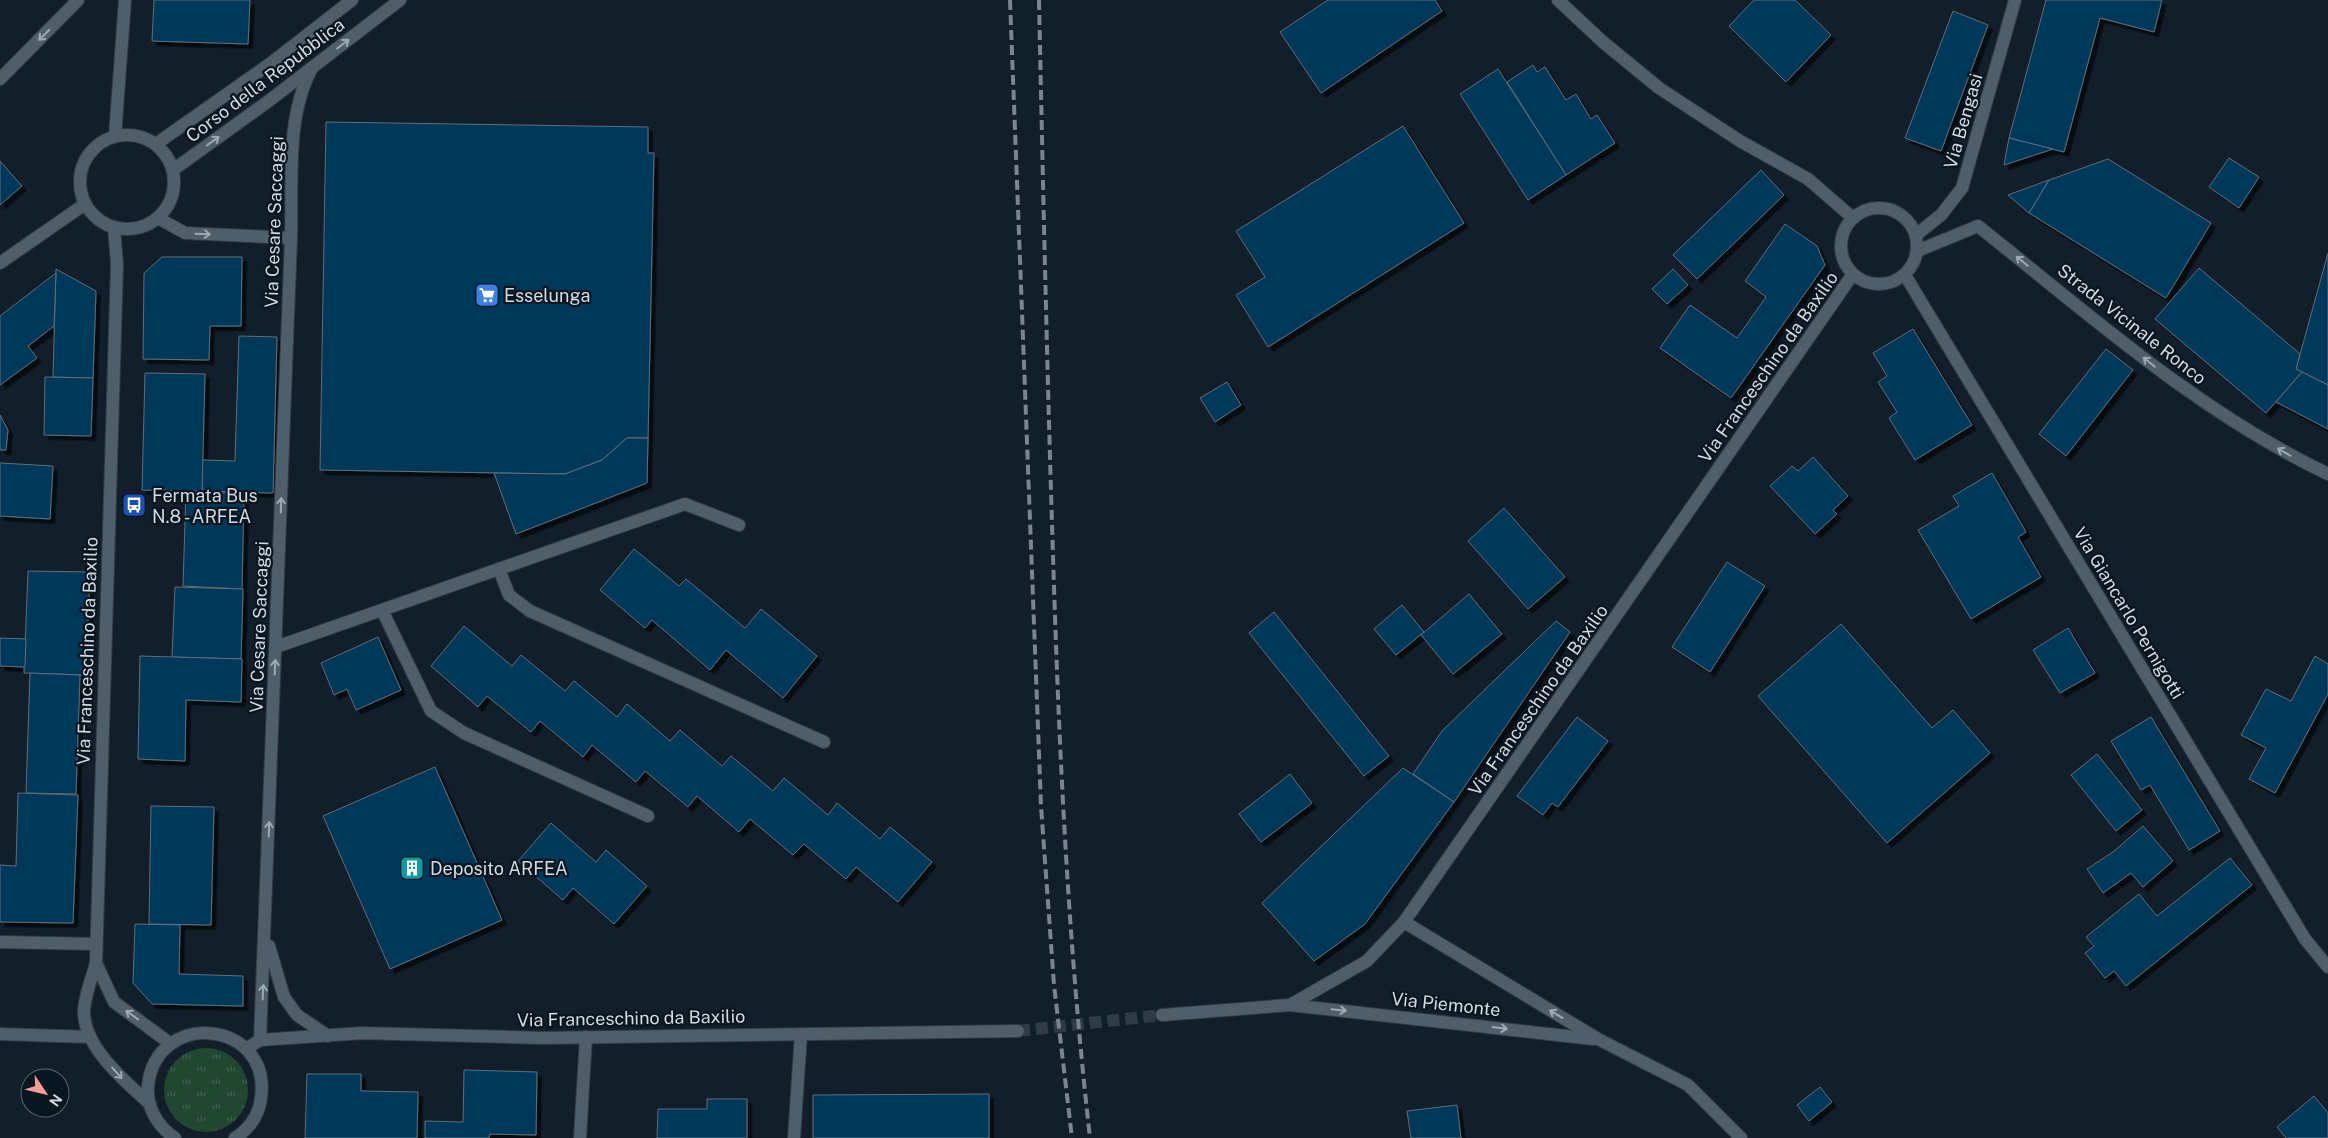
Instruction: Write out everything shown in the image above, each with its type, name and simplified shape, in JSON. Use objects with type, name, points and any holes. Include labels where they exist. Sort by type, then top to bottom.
[{"type":"street","points":[[0,79],[78,0]]},
{"type":"street","points":[[115,136],[125,0]]},
{"type":"street","name":"Corso della Repubblica","points":[[156,144],[271,63],[352,0]]},
{"type":"street","name":"Corso della Repubblica","points":[[173,170],[312,68],[400,0]]},
{"type":"street","points":[[1558,0],[1659,88],[1740,141],[1808,179],[1854,218]]},
{"type":"street","name":"Via Bengasi","points":[[1916,235],[1941,214],[1962,188],[2015,0]]},
{"type":"street","name":"Via Cesare Saccaggi","points":[[260,1040],[266,934],[294,122],[298,99],[312,68]]},
{"type":"street","points":[[130,134],[144,137],[156,144],[167,155],[173,170],[175,183],[173,196],[167,208],[158,218],[145,226],[130,230],[114,228],[102,222],[92,214],[85,204],[81,190],[80,176],[84,162],[91,150],[102,141],[115,136],[130,134]]},
{"type":"street","points":[[0,263],[85,204]]},
{"type":"street","points":[[1886,208],[1902,214],[1913,227],[1916,235],[1918,244],[1915,261],[1905,275],[1890,284],[1873,285],[1852,274],[1845,265],[1840,249],[1844,232],[1854,218],[1868,209],[1886,208]]},
{"type":"street","points":[[158,218],[185,234],[291,238]]},
{"type":"street","name":"Strada Vicinale Ronco","points":[[1917,251],[1978,226],[2160,371],[2227,419],[2296,459],[2328,474]]},
{"type":"street","name":"Via Franceschino da Baxilio","points":[[114,228],[117,274],[95,944],[96,963],[114,1002],[171,1044]]},
{"type":"street","name":"Via Franceschino da Baxilio","points":[[1162,1015],[1290,1005],[1367,961],[1404,922],[1852,274]]},
{"type":"street","name":"Via Giancarlo Pernigotti","points":[[1905,275],[2305,939],[2328,967]]},
{"type":"street","points":[[276,647],[685,504],[739,524]]},
{"type":"street","points":[[499,569],[509,595],[530,610],[824,742]]},
{"type":"street","points":[[382,610],[431,711],[464,733],[648,816]]},
{"type":"street","name":"Via Piemonte","points":[[1404,922],[1598,1039],[1688,1085],[1741,1138]]},
{"type":"street","points":[[266,934],[284,997],[297,1015],[328,1036]]},
{"type":"street","points":[[0,942],[95,944]]},
{"type":"street","points":[[96,963],[84,1012],[90,1037],[116,1073],[150,1104]]},
{"type":"street","name":"Via Piemonte","points":[[1290,1005],[1598,1039]]},
{"type":"street","name":"Via Franceschino da Baxilio","points":[[246,1049],[260,1040],[362,1033],[586,1037],[1018,1031]]},
{"type":"street","points":[[175,1138],[158,1122],[150,1104],[148,1087],[152,1070],[159,1056],[171,1044],[196,1033],[223,1035],[246,1049],[260,1072],[262,1089],[260,1105],[254,1120],[240,1136]]},
{"type":"street","points":[[0,1034],[90,1037]]},
{"type":"street","points":[[794,1138],[801,1034]]},
{"type":"street","points":[[580,1138],[586,1037]]},
{"type":"green space","points":[[206,1048],[222,1051],[236,1060],[245,1074],[248,1090],[245,1106],[236,1120],[222,1129],[206,1132],[190,1129],[176,1120],[167,1106],[164,1090],[167,1074],[176,1060],[190,1051]]},
{"type":"building","points":[[154,0],[250,0],[248,44],[152,41]]},
{"type":"building","points":[[1328,0],[1435,0],[1442,11],[1321,93],[1280,32]]},
{"type":"building","points":[[1754,0],[1795,0],[1831,35],[1786,82],[1729,26]]},
{"type":"building","points":[[2046,0],[2162,0],[2154,32],[2100,18],[2064,152],[2009,138]]},
{"type":"building","points":[[1953,11],[1988,25],[1941,151],[1905,138]]},
{"type":"building","points":[[1533,65],[1537,72],[1545,67],[1566,100],[1576,94],[1591,119],[1597,115],[1615,143],[1566,175],[1507,82]]},
{"type":"building","points":[[1498,69],[1566,175],[1528,200],[1460,94]]},
{"type":"building","name":"Esselunga","points":[[326,122],[648,127],[648,153],[654,153],[648,438],[627,438],[602,460],[565,474],[320,470]]},
{"type":"building","points":[[1403,126],[1464,223],[1268,347],[1236,295],[1265,277],[1236,231]]},
{"type":"building","points":[[2009,138],[2053,149],[2004,165]]},
{"type":"building","points":[[2229,158],[2259,177],[2239,208],[2209,187]]},
{"type":"building","points":[[2108,159],[2211,223],[2166,298],[2029,213],[2049,180]]},
{"type":"building","points":[[0,161],[22,186],[0,205]]},
{"type":"building","points":[[1761,170],[1784,195],[1697,279],[1673,255]]},
{"type":"building","points":[[2049,180],[2029,213],[2008,195]]},
{"type":"building","points":[[1785,224],[1817,246],[1825,265],[1731,398],[1660,348],[1690,305],[1737,338],[1766,297],[1745,281]]},
{"type":"building","points":[[2328,253],[2328,385],[2296,369]]},
{"type":"building","points":[[162,257],[242,257],[241,326],[210,326],[209,360],[143,359],[144,273]]},
{"type":"building","points":[[2199,268],[2300,354],[2296,369],[2302,372],[2266,413],[2155,319]]},
{"type":"building","points":[[56,269],[96,291],[93,378],[53,377]]},
{"type":"building","points":[[1673,269],[1688,285],[1667,304],[1652,289]]},
{"type":"building","points":[[56,273],[54,326],[28,346],[37,358],[0,385],[0,316]]},
{"type":"building","points":[[1913,329],[1972,425],[1915,460],[1889,418],[1897,412],[1878,382],[1887,376],[1873,353]]},
{"type":"building","points":[[239,336],[277,337],[273,493],[202,491],[202,460],[235,461]]},
{"type":"building","points":[[2106,349],[2133,370],[2066,456],[2039,434]]},
{"type":"building","points":[[2302,372],[2328,385],[2328,429],[2276,402]]},
{"type":"building","points":[[145,373],[205,374],[202,491],[142,490]]},
{"type":"building","points":[[45,377],[93,378],[91,436],[44,435]]},
{"type":"building","points":[[1227,382],[1241,405],[1215,422],[1200,398]]},
{"type":"building","points":[[0,415],[8,430],[6,450],[0,450]]},
{"type":"building","points":[[627,438],[648,438],[647,483],[516,534],[494,473],[565,474],[602,460]]},
{"type":"building","points":[[1813,457],[1848,496],[1833,510],[1837,514],[1815,534],[1770,486],[1792,466],[1798,471]]},
{"type":"building","points":[[0,463],[53,466],[50,519],[0,516]]},
{"type":"building","points":[[1992,473],[2026,532],[2018,537],[2041,577],[1971,619],[1918,530],[1959,506],[1953,496]]},
{"type":"building","points":[[186,491],[244,493],[242,589],[183,586]]},
{"type":"building","points":[[1504,508],[1565,577],[1528,609],[1468,541]]},
{"type":"building","points":[[634,549],[679,586],[686,579],[745,628],[761,609],[817,656],[783,698],[726,650],[710,670],[652,620],[645,628],[600,590]]},
{"type":"building","points":[[1727,562],[1765,586],[1710,672],[1672,647]]},
{"type":"building","points":[[28,571],[90,572],[86,675],[24,673]]},
{"type":"building","points":[[175,587],[243,589],[241,659],[172,657]]},
{"type":"building","points":[[1469,594],[1502,634],[1453,674],[1421,635]]},
{"type":"building","points":[[1402,605],[1424,632],[1396,655],[1374,629]]},
{"type":"building","points":[[1274,612],[1389,756],[1364,776],[1249,633]]},
{"type":"building","points":[[1556,621],[1570,632],[1454,802],[1413,774],[1442,731]]},
{"type":"building","points":[[1841,624],[1932,728],[1953,710],[1990,753],[1887,843],[1758,696]]},
{"type":"building","points":[[464,626],[512,666],[521,655],[565,691],[574,681],[617,717],[627,704],[670,741],[680,730],[722,766],[731,756],[773,791],[784,778],[828,815],[837,803],[880,839],[890,827],[932,862],[898,902],[856,867],[846,879],[804,844],[793,855],[750,819],[739,832],[697,796],[688,807],[645,771],[636,782],[592,745],[583,757],[540,721],[531,732],[487,696],[478,707],[431,666]]},
{"type":"building","points":[[2068,628],[2095,673],[2060,693],[2033,650]]},
{"type":"building","points":[[378,637],[401,690],[356,710],[347,689],[334,695],[321,663]]},
{"type":"building","points":[[0,638],[26,639],[25,667],[0,666]]},
{"type":"building","points":[[140,656],[242,659],[241,702],[186,700],[185,761],[138,759]]},
{"type":"building","points":[[2315,656],[2328,664],[2328,694],[2275,793],[2249,779],[2266,748],[2241,735],[2266,689],[2291,701]]},
{"type":"building","points":[[30,673],[80,675],[76,794],[26,793]]},
{"type":"building","points":[[1577,717],[1608,741],[1558,807],[1552,803],[1543,815],[1517,796]]},
{"type":"building","points":[[2151,717],[2220,831],[2189,850],[2150,785],[2141,790],[2111,741]]},
{"type":"building","points":[[2097,754],[2142,810],[2116,831],[2071,775]]},
{"type":"building","name":"Deposito ARFEA","points":[[435,767],[502,920],[390,969],[323,816]]},
{"type":"building","points":[[1403,768],[1454,802],[1365,924],[1314,961],[1262,903]]},
{"type":"building","points":[[1290,774],[1312,803],[1261,842],[1239,814]]},
{"type":"building","points":[[18,793],[78,795],[73,923],[0,922],[0,865],[16,866]]},
{"type":"building","points":[[151,806],[214,807],[211,925],[149,924]]},
{"type":"building","points":[[551,823],[596,862],[606,850],[647,886],[614,924],[573,888],[563,900],[518,861]]},
{"type":"building","points":[[2143,826],[2173,861],[2143,887],[2131,873],[2103,893],[2087,869],[2113,852]]},
{"type":"building","points":[[2230,858],[2252,885],[2126,986],[2114,971],[2105,978],[2085,953],[2094,946],[2086,937],[2139,894],[2157,916]]},
{"type":"building","points":[[135,924],[180,925],[179,974],[243,976],[243,1006],[152,1004],[133,983]]},
{"type":"building","points":[[464,1070],[537,1072],[536,1135],[490,1134],[489,1138],[425,1138],[425,1121],[463,1122]]},
{"type":"building","points":[[307,1074],[361,1074],[361,1091],[418,1092],[417,1138],[305,1138]]},
{"type":"building","points":[[1820,1087],[1832,1102],[1809,1121],[1797,1105]]},
{"type":"building","points":[[989,1094],[989,1138],[813,1138],[813,1095]]},
{"type":"building","points":[[2314,1096],[2328,1113],[2328,1138],[2286,1138],[2277,1127]]},
{"type":"building","points":[[707,1099],[747,1099],[747,1138],[657,1138],[658,1109],[707,1109]]},
{"type":"building","points":[[1457,1105],[1461,1138],[1411,1138],[1407,1111]]},
{"type":"tunnel","points":[[1018,1031],[1162,1015]]},
{"type":"railway","points":[[1010,0],[1041,806],[1054,985],[1072,1138]]},
{"type":"railway","points":[[1039,0],[1058,701],[1070,920],[1090,1138]]},
{"type":"place","name":"Esselunga","points":[[487,295]]},
{"type":"place","name":"Fermata Bus N.8 - ARFEA","points":[[134,505]]},
{"type":"place","name":"Deposito ARFEA","points":[[412,868]]}]
